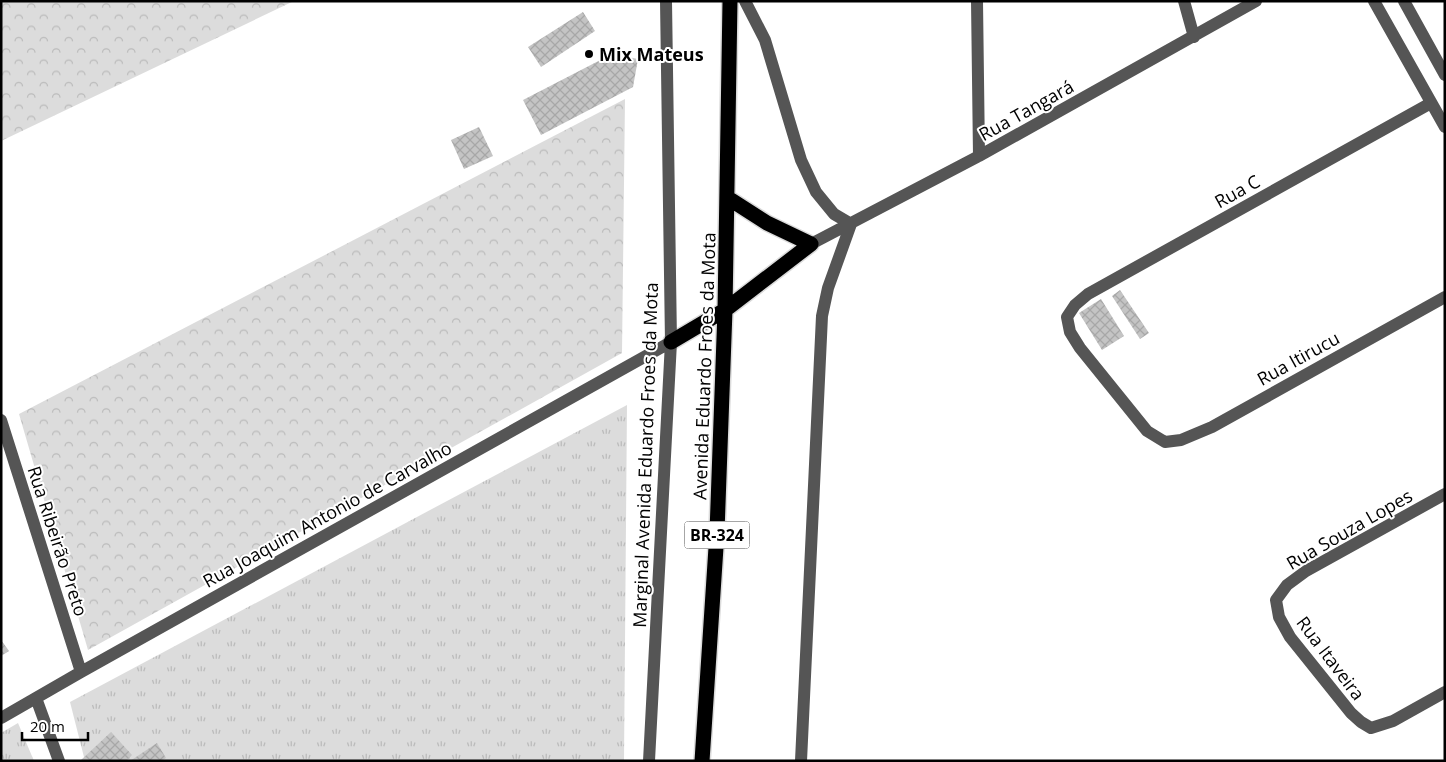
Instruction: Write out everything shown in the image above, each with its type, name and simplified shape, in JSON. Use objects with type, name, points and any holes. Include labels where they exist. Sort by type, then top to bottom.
[{"type":"highway","name":"Avenida Eduardo Froes da Mota","points":[[702,761],[717,532],[728,198],[730,1]]},
{"type":"highway","points":[[671,342],[725,310],[811,244],[767,223],[728,198]]},
{"type":"street","name":"Marginal Avenida Eduardo Froes da Mota","points":[[649,761],[671,342],[666,1]]},
{"type":"street","points":[[745,1],[765,40],[801,160],[816,192],[834,214],[851,224],[828,288],[822,316],[801,761]]},
{"type":"street","points":[[977,1],[979,156]]},
{"type":"street","points":[[1184,1],[1194,37]]},
{"type":"street","name":"Rua Tangará","points":[[811,244],[979,156],[1256,1]]},
{"type":"street","points":[[1374,1],[1445,127]]},
{"type":"street","points":[[1404,1],[1445,75]]},
{"type":"street","name":"Rua C","points":[[1165,442],[1147,431],[1080,348],[1070,332],[1067,317],[1074,305],[1088,294],[1431,103]]},
{"type":"street","name":"Rua Itirucu","points":[[1165,442],[1181,440],[1212,427],[1445,297]]},
{"type":"street","name":"Rua Joaquim Antonio de Carvalho","points":[[1,718],[671,342]]},
{"type":"street","name":"Rua Ribeirão Preto","points":[[1,420],[81,672]]},
{"type":"street","name":"Rua Souza Lopes","points":[[1276,600],[1287,585],[1306,570],[1445,494]]},
{"type":"street","name":"Rua Itaveira","points":[[1276,600],[1279,617],[1290,636],[1351,714],[1371,728],[1392,721],[1445,692]]},
{"type":"street","points":[[36,698],[59,761]]},
{"type":"green space","points":[[1,1],[294,1],[1,141]]},
{"type":"green space","points":[[625,99],[622,353],[88,650],[19,414]]},
{"type":"green space","points":[[627,405],[624,761],[85,761],[70,702]]},
{"type":"green space","points":[[18,723],[34,761],[1,761],[1,733]]},
{"type":"building","points":[[583,12],[595,31],[541,67],[528,47]]},
{"type":"building","points":[[612,54],[638,59],[633,87],[541,135],[523,100]]},
{"type":"building","points":[[479,127],[493,156],[464,169],[451,140]]},
{"type":"building","points":[[1120,290],[1149,333],[1140,339],[1112,296]]},
{"type":"building","points":[[1101,299],[1124,336],[1102,350],[1079,313]]},
{"type":"building","points":[[1,640],[9,651],[1,656]]},
{"type":"building","points":[[111,732],[132,755],[126,761],[80,761]]},
{"type":"building","points":[[157,743],[166,758],[161,761],[130,761]]},
{"type":"place","name":"Mix Mateus","points":[[589,54]]}]
